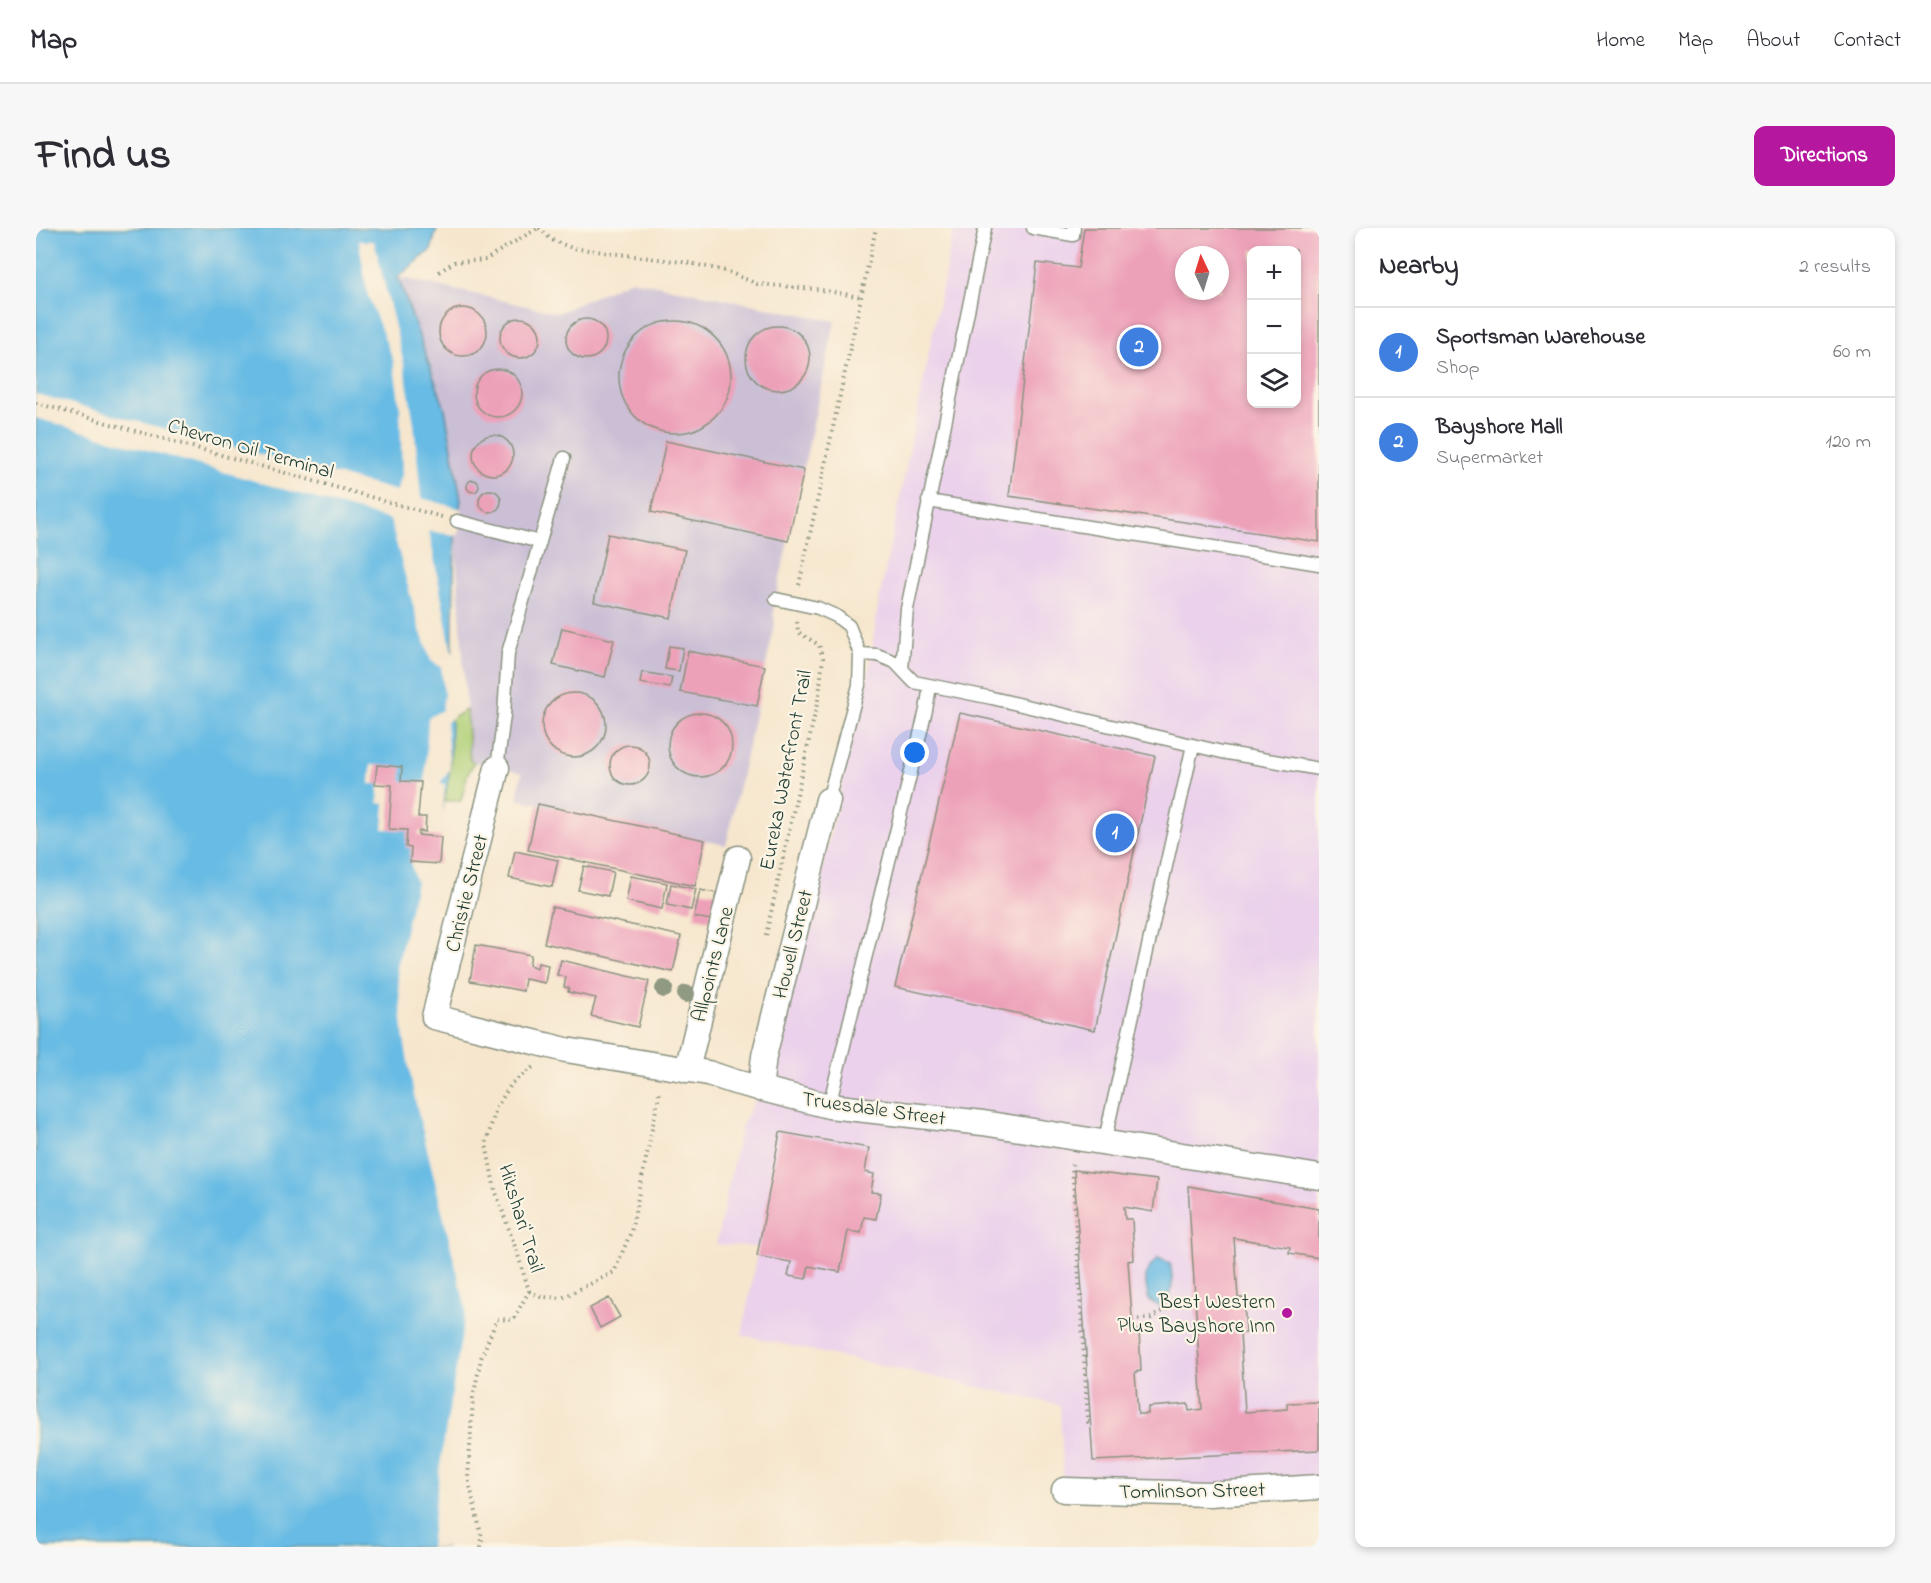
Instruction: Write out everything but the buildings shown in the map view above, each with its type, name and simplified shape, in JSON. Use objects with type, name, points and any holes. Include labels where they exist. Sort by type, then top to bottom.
[{"type":"street","name":"Christie Street","points":[[434,1017],[498,768]]},
{"type":"street","name":"Howell Street","points":[[760,1089],[765,1056],[828,800]]},
{"type":"street","name":"Allpoints Lane","points":[[676,1068],[738,858]]},
{"type":"street","name":"Truesdale Street","points":[[434,1017],[566,1050],[708,1073],[829,1106],[983,1123],[1319,1177]]},
{"type":"street","name":"Tomlinson Street","points":[[1064,1490],[1209,1494],[1319,1487]]},
{"type":"lane","points":[[902,669],[907,609],[985,228]]},
{"type":"lane","points":[[1033,228],[1073,235],[1074,228]]},
{"type":"lane","points":[[498,768],[508,653],[564,458]]},
{"type":"lane","points":[[928,501],[1319,564]]},
{"type":"lane","points":[[457,521],[540,542]]},
{"type":"lane","points":[[776,599],[818,608],[836,616],[849,626],[860,654],[859,685],[828,800]]},
{"type":"lane","points":[[860,654],[877,655],[895,662],[914,682],[1193,745],[1319,769]]},
{"type":"lane","points":[[829,1106],[930,686]]},
{"type":"lane","points":[[1104,1144],[1193,745]]},
{"type":"path","points":[[439,272],[454,262],[486,260],[502,248],[538,228],[552,240],[572,248],[689,263],[726,271],[757,284],[815,289],[861,297]]},
{"type":"path","name":"Eureka Waterfront Trail","points":[[764,946],[819,694],[823,658],[819,645],[798,632],[795,603],[876,228]]},
{"type":"path","name":"Chevron Oil Terminal","points":[[36,403],[457,521]]},
{"type":"path","name":"Hikshari' Trail","points":[[481,1547],[482,1538],[468,1478],[473,1398],[481,1358],[497,1319],[513,1320],[529,1291],[495,1190],[486,1144],[495,1108],[512,1083],[536,1066],[566,1050]]},
{"type":"path","points":[[529,1291],[541,1297],[562,1298],[614,1272],[631,1232],[676,1068]]},
{"type":"path","points":[[1072,1164],[1088,1422],[1090,1422]]},
{"type":"path","points":[[1132,1320],[1151,1318],[1181,1301],[1195,1299]]},
{"type":"shaded area","points":[[954,228],[1319,228],[1319,1487],[1064,1490],[1060,1405],[742,1335],[758,1247],[716,1244],[741,1127],[778,1056],[869,670],[878,606]]},
{"type":"shaded area","points":[[398,277],[558,313],[631,280],[835,321],[773,611],[775,624],[726,845],[517,799],[522,773],[470,761],[455,536],[461,500]]},
{"type":"green space","points":[[466,710],[470,761],[474,762],[467,776],[461,801],[444,801],[446,721]]},
{"type":"water","points":[[36,228],[437,228],[431,250],[398,277],[445,409],[461,500],[455,536],[450,770],[411,966],[421,1087],[475,1306],[447,1547],[36,1547]]},
{"type":"water","points":[[1158,1258],[1170,1263],[1172,1278],[1168,1302],[1160,1307],[1149,1300],[1146,1287],[1147,1273]]},
{"type":"pier","points":[[359,241],[374,241],[404,364],[414,424],[421,498],[462,509],[458,536],[429,531],[451,649],[455,656],[454,717],[446,722],[450,770],[440,783],[445,784],[441,837],[414,966],[424,1086],[462,1196],[478,1306],[450,1547],[430,1547],[442,1452],[466,1309],[414,1095],[404,1039],[397,968],[416,882],[410,862],[411,848],[406,847],[407,830],[383,829],[385,804],[378,803],[379,784],[370,784],[371,765],[402,767],[401,781],[425,782],[428,718],[442,710],[444,695],[441,667],[431,661],[419,627],[390,520],[36,418],[36,394],[397,491],[402,475],[400,407],[393,360],[367,293]]},
{"type":"place","name":"Bayshore Mall","points":[[1139,347]]},
{"type":"place","name":"Sportsman Warehouse","points":[[1115,833]]},
{"type":"place","name":"Best Western Plus Bayshore Inn","points":[[1287,1313]]}]
